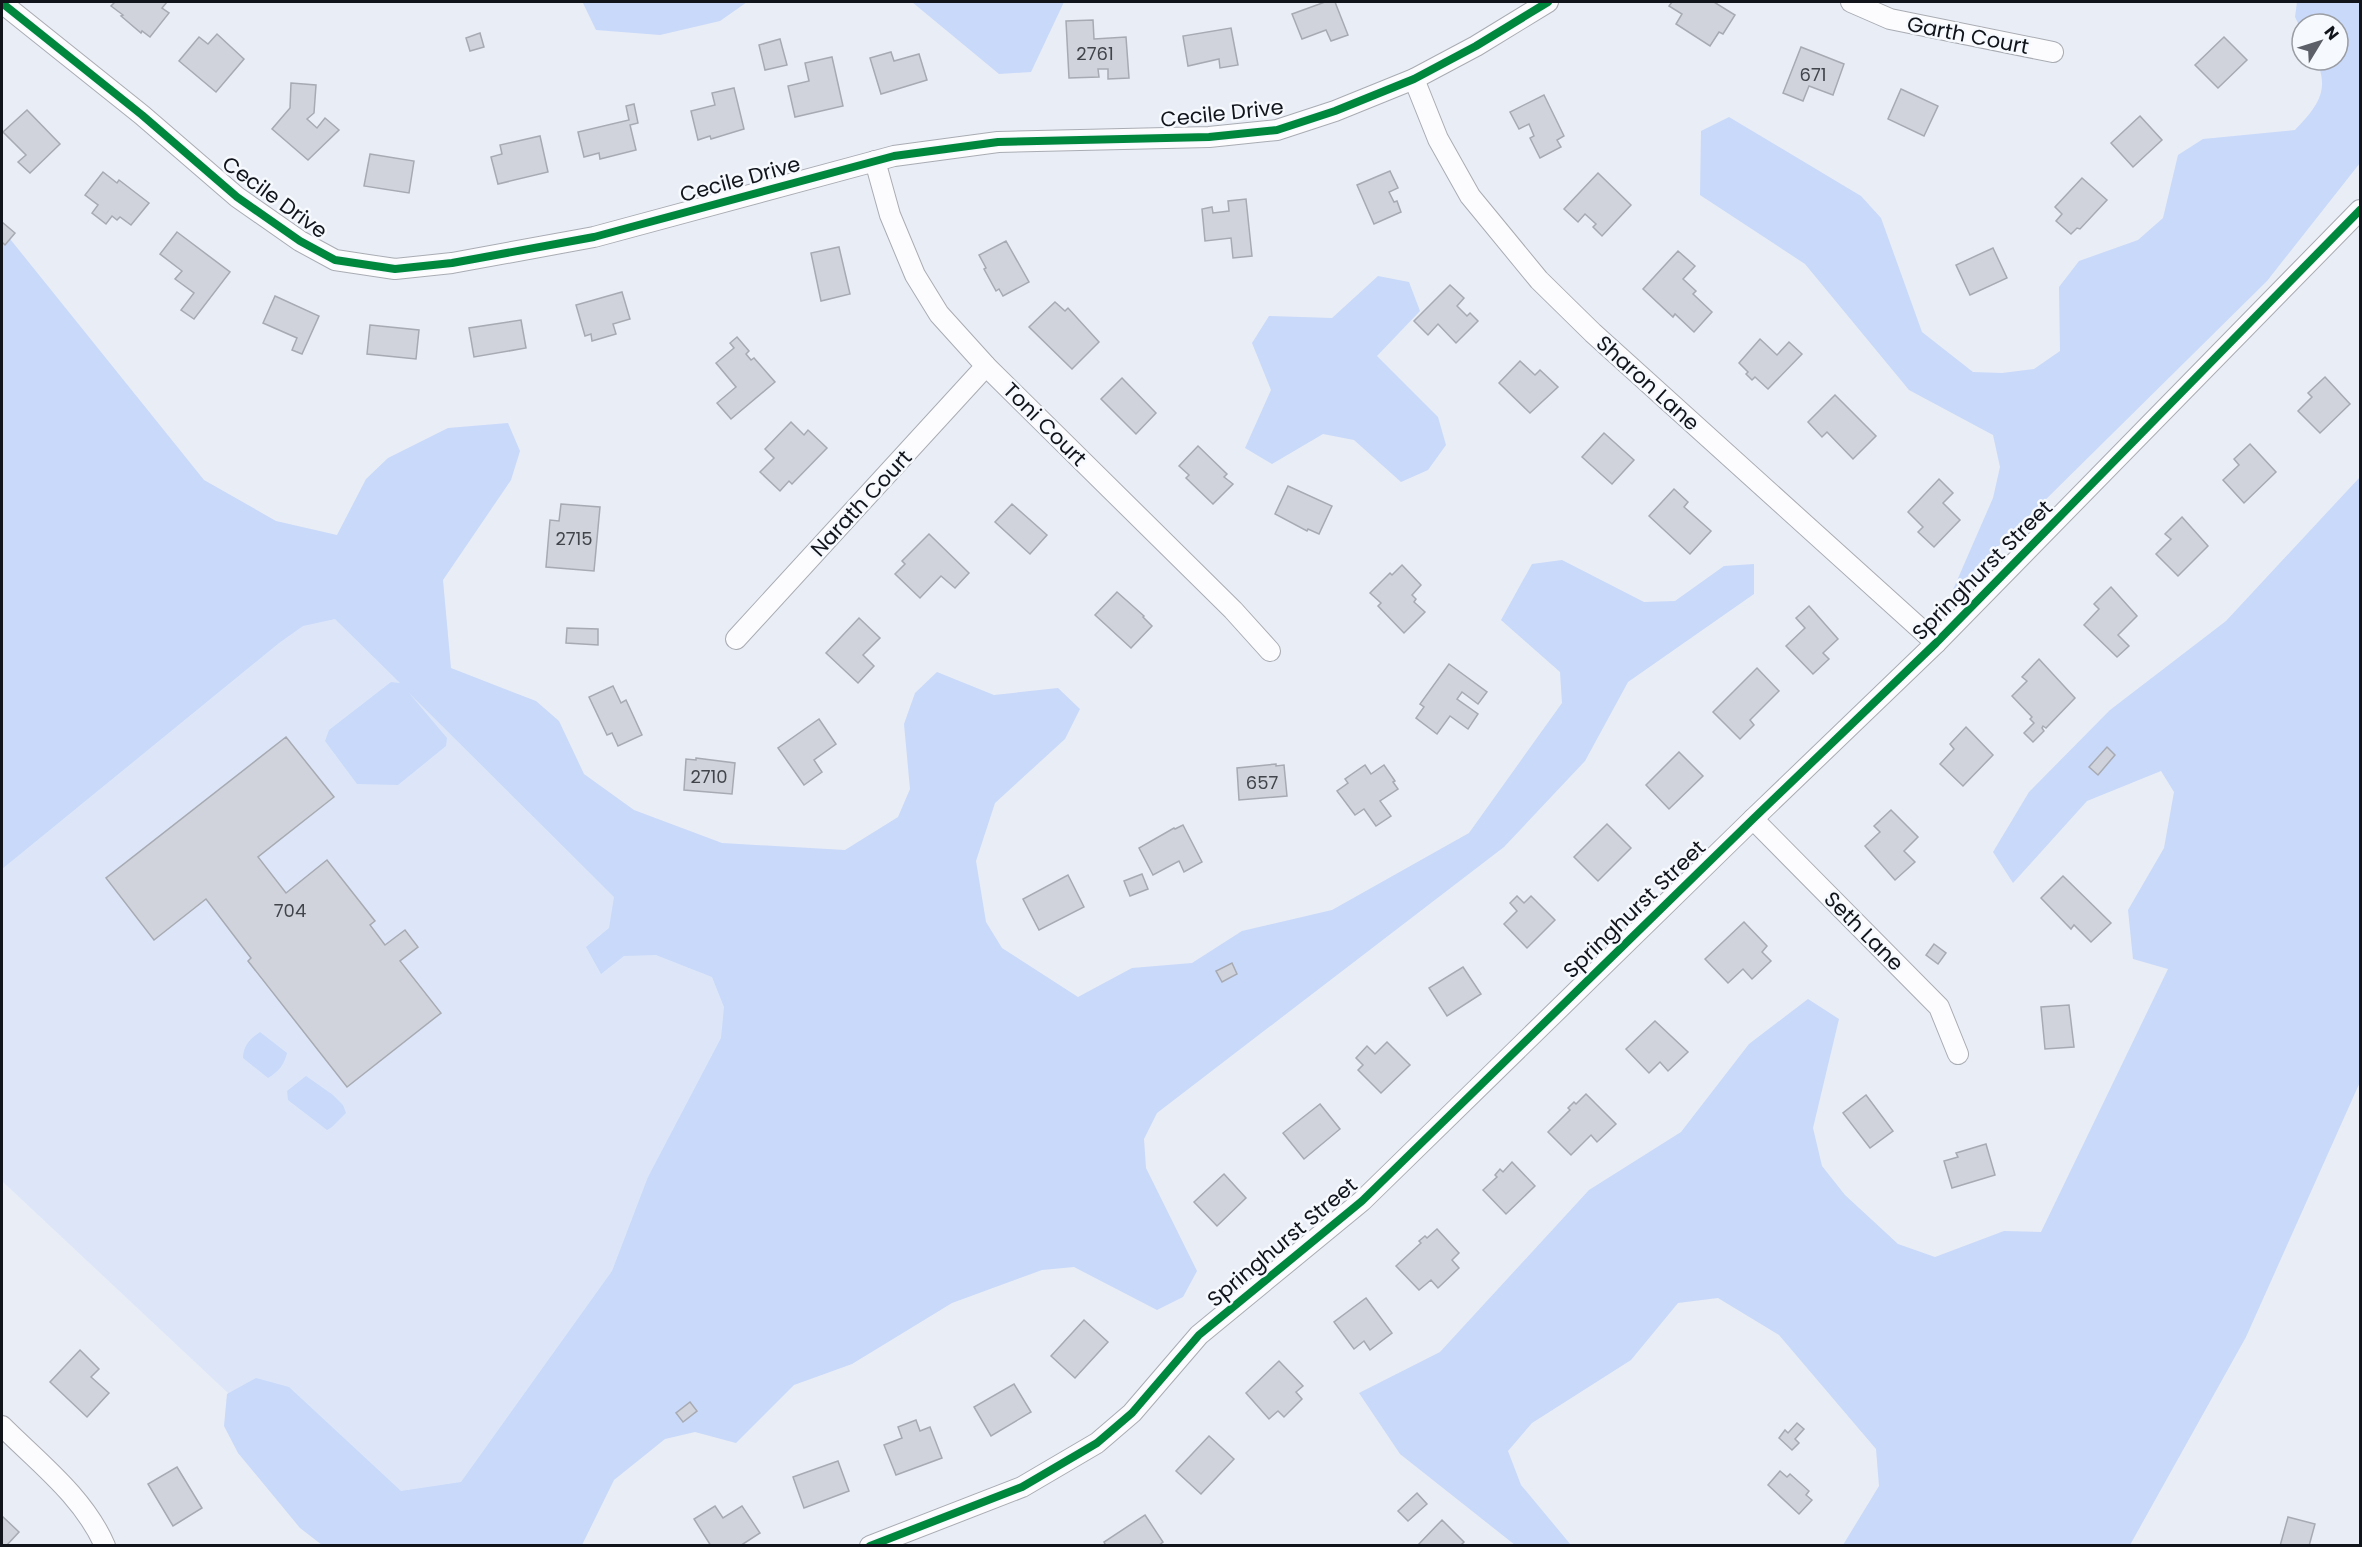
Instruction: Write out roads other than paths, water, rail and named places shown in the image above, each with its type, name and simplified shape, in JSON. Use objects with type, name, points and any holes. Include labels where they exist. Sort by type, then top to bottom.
[{"type":"street","name":"Cecile Drive","points":[[2,3],[142,115],[237,197],[300,241],[335,260],[395,269],[452,263],[594,237],[894,156],[998,142],[1209,137],[1277,130],[1335,111],[1414,79],[1476,46],[1548,2]]},
{"type":"street","name":"Garth Court","points":[[1851,2],[1890,19],[2053,52]]},
{"type":"street","name":"Sharon Lane","points":[[1414,79],[1438,139],[1470,196],[1539,280],[1593,333],[1936,643]]},
{"type":"street","name":"Toni Court","points":[[874,161],[890,215],[915,275],[939,314],[986,366],[1233,610],[1270,651]]},
{"type":"street","name":"Springhurst Street","points":[[870,1545],[1022,1487],[1097,1443],[1132,1413],[1199,1335],[1362,1201],[1936,643],[2361,210]]},
{"type":"street","name":"Narath Court","points":[[736,639],[986,366]]},
{"type":"street","name":"Seth Lane","points":[[1753,819],[1939,1007],[1958,1054]]},
{"type":"street","points":[[2,1426],[90,1516],[105,1545]]}]
